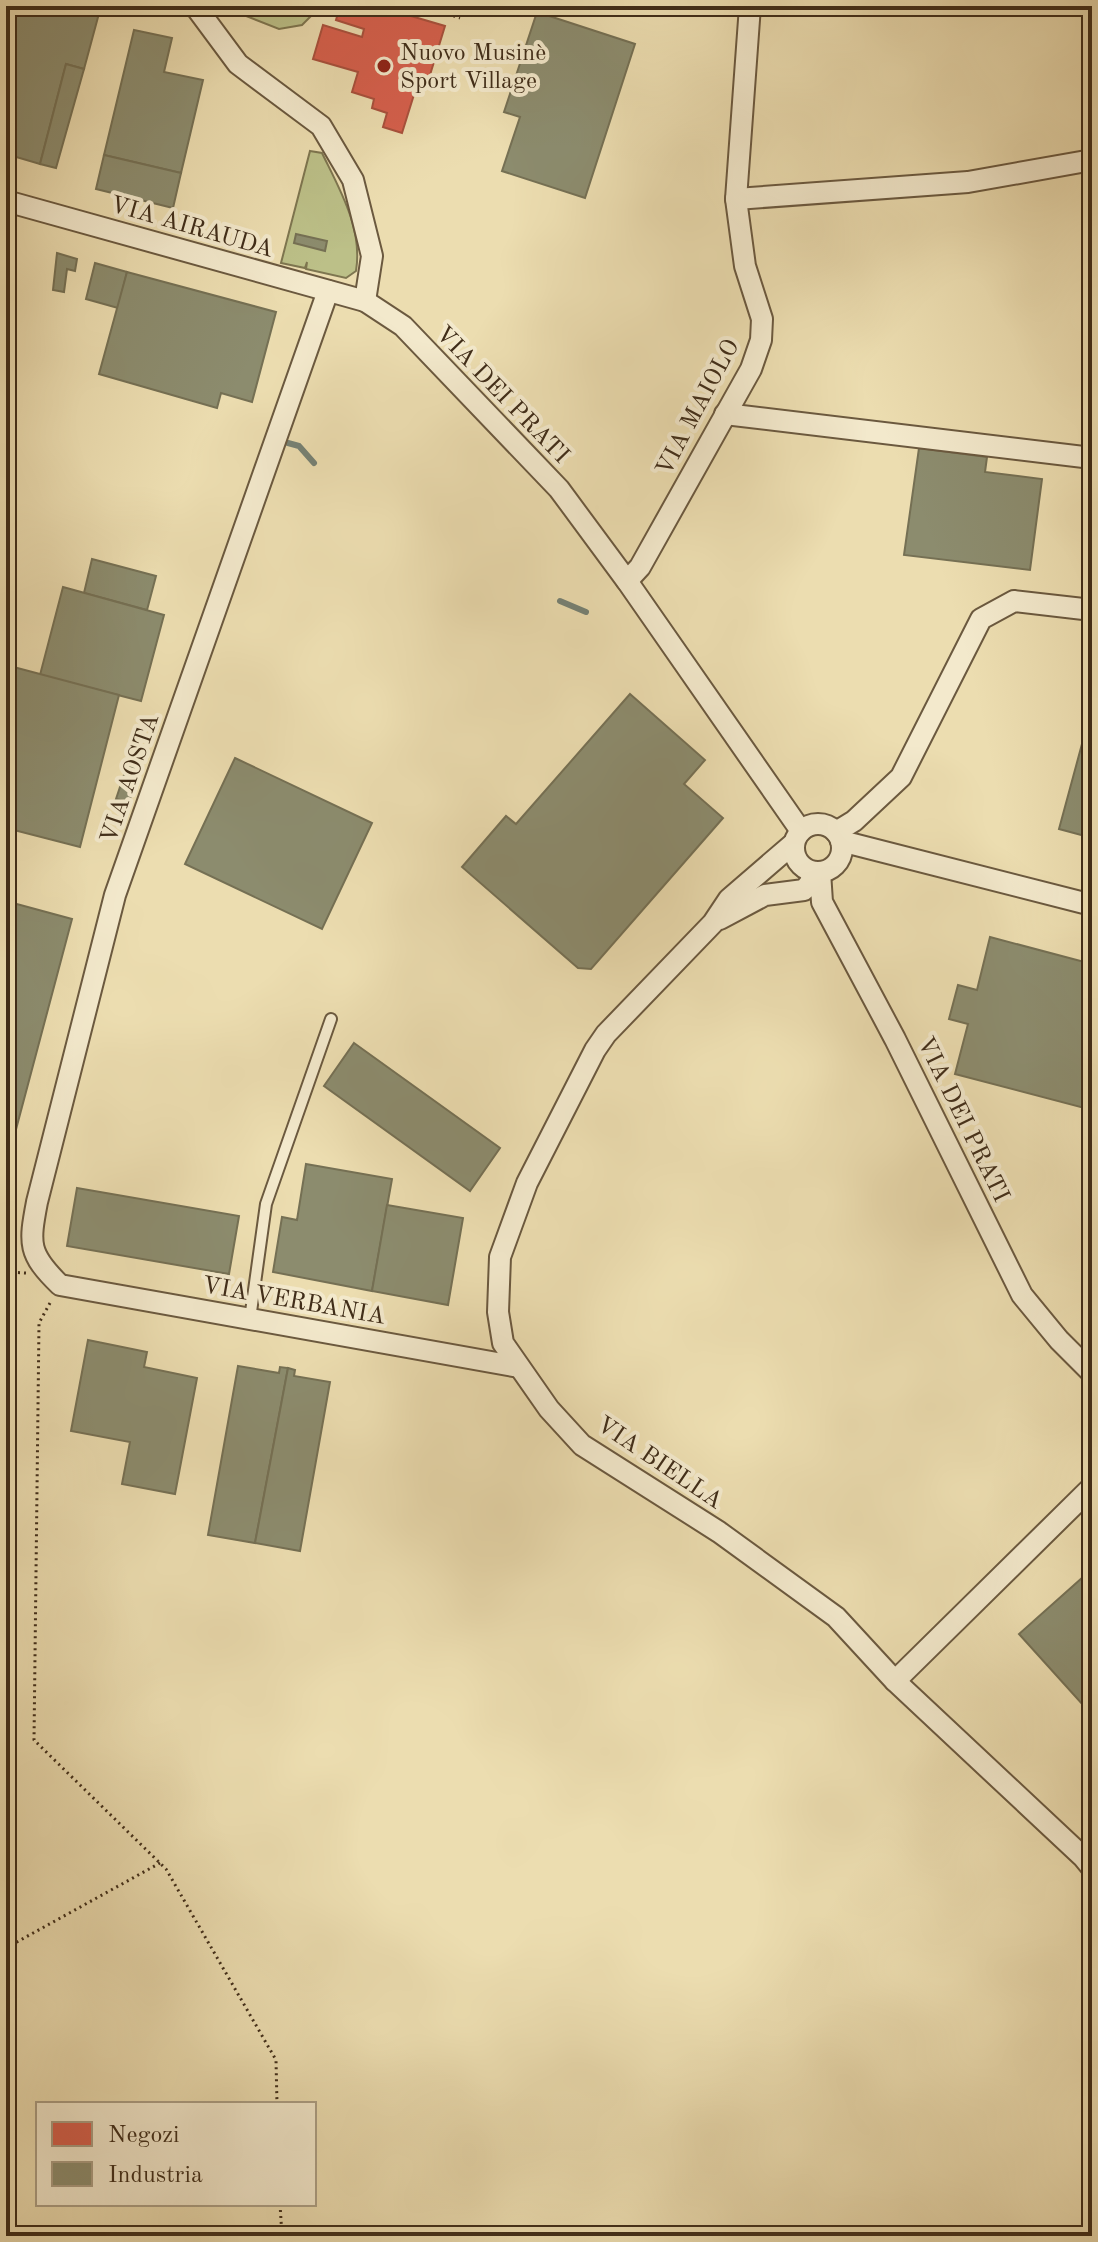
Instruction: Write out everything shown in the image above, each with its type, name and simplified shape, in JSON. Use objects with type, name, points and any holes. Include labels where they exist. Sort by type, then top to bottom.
[{"type":"street","points":[[195,6],[238,64],[321,126],[353,180],[372,256],[365,301]]},
{"type":"street","name":"VIA MAIOLO","points":[[627,581],[640,567],[751,369],[761,340],[762,319],[745,266],[736,199],[750,6]]},
{"type":"street","points":[[736,199],[968,182],[1092,160]]},
{"type":"street","name":"VIA AIRAUDA","points":[[6,201],[365,301]]},
{"type":"street","name":"VIA AOSTA","points":[[60,1285],[38,1264],[31,1236],[115,895],[328,291]]},
{"type":"street","name":"VIA DEI PRATI","points":[[365,301],[403,326],[559,489],[627,581],[798,837]]},
{"type":"street","points":[[725,414],[1092,458]]},
{"type":"street","points":[[838,837],[901,777],[981,619],[1014,601],[1092,610]]},
{"type":"street","points":[[838,837],[842,849],[835,865],[817,872],[806,869],[796,858],[798,837],[815,824],[823,825],[838,837],[1092,905]]},
{"type":"street","name":"VIA BIELLA","points":[[798,837],[729,899],[713,923],[606,1034],[595,1050],[527,1183],[500,1257],[498,1312],[503,1343],[549,1409],[582,1445],[719,1532],[836,1617],[895,1681],[1092,1868]]},
{"type":"street","name":"VIA DEI PRATI","points":[[817,872],[822,902],[895,1039],[1022,1295],[1059,1340],[1092,1373]]},
{"type":"street","name":"VIA BIELLA","points":[[713,923],[765,895],[804,890],[817,872]]},
{"type":"street","name":"VIA VERBANIA","points":[[60,1285],[519,1367]]},
{"type":"street","points":[[895,1681],[1092,1487]]},
{"type":"lane","points":[[250,1319],[266,1204],[331,1019]]},
{"type":"path","points":[[425,6],[460,18]]},
{"type":"path","points":[[60,1285],[39,1323],[34,1740],[166,1869],[276,2060],[277,2102]]},
{"type":"path","points":[[6,1948],[160,1863]]},
{"type":"path","points":[[280,2206],[282,2236]]},
{"type":"green space","points":[[221,6],[321,6],[302,25],[279,29]]},
{"type":"green space","points":[[310,151],[322,153],[353,225],[356,271],[346,278],[306,269],[307,262],[305,268],[281,263]]},
{"type":"building: Negozi","name":"Nuovo Musinè Sport Village","points":[[340,6],[395,6],[394,11],[445,26],[426,88],[417,85],[402,133],[383,127],[387,113],[372,108],[374,99],[352,92],[358,72],[313,59],[323,25],[362,37],[364,29],[336,20]]},
{"type":"building: Industria","points":[[6,6],[101,6],[84,69],[66,64],[40,164],[6,154]]},
{"type":"building: Industria","points":[[537,12],[635,44],[585,198],[502,171],[520,117],[504,112]]},
{"type":"building: Industria","points":[[134,30],[172,38],[164,72],[203,80],[181,173],[104,155]]},
{"type":"building: Industria","points":[[66,64],[84,69],[56,168],[40,164]]},
{"type":"building: Industria","points":[[104,155],[181,173],[173,208],[96,189]]},
{"type":"building: Industria","points":[[296,234],[327,241],[325,251],[294,243]]},
{"type":"building: Industria","points":[[57,253],[77,259],[75,271],[67,269],[64,292],[53,290]]},
{"type":"building: Industria","points":[[95,263],[127,272],[118,308],[86,299]]},
{"type":"building: Industria","points":[[127,272],[276,312],[252,402],[221,393],[217,408],[99,374]]},
{"type":"building: Industria","points":[[919,448],[987,457],[985,472],[1042,479],[1030,570],[904,555]]},
{"type":"building: Industria","points":[[92,559],[156,576],[147,610],[84,593]]},
{"type":"building: Industria","points":[[63,587],[164,615],[141,701],[40,675]]},
{"type":"building: Industria","points":[[6,665],[119,695],[80,847],[6,828]]},
{"type":"building: Industria","points":[[630,694],[705,760],[684,784],[723,818],[591,969],[578,968],[462,867],[506,816],[516,824]]},
{"type":"building: Industria","points":[[1092,707],[1092,811],[1085,836],[1059,829]]},
{"type":"building: Industria","points":[[130,757],[143,762],[129,802],[116,799]]},
{"type":"building: Industria","points":[[235,758],[372,823],[322,929],[185,864]]},
{"type":"building: Industria","points":[[13,903],[72,919],[6,1167],[6,929]]},
{"type":"building: Industria","points":[[990,937],[1092,964],[1092,1110],[955,1074],[968,1024],[949,1019],[958,985],[977,990]]},
{"type":"building: Industria","points":[[354,1043],[500,1148],[470,1191],[324,1086]]},
{"type":"building: Industria","points":[[306,1164],[392,1179],[372,1291],[273,1272],[282,1217],[297,1220]]},
{"type":"building: Industria","points":[[77,1188],[239,1216],[229,1274],[67,1246]]},
{"type":"building: Industria","points":[[387,1205],[463,1218],[448,1305],[372,1291]]},
{"type":"building: Industria","points":[[88,1340],[147,1352],[144,1367],[197,1378],[175,1494],[122,1484],[130,1442],[71,1431]]},
{"type":"building: Industria","points":[[238,1366],[279,1373],[280,1367],[288,1368],[255,1543],[208,1535]]},
{"type":"building: Industria","points":[[288,1368],[295,1370],[294,1376],[330,1382],[300,1551],[255,1543]]},
{"type":"building: Industria","points":[[1092,1569],[1092,1715],[1019,1634]]},
{"type":"waterway","points":[[288,443],[299,446],[314,463]]},
{"type":"waterway","points":[[560,601],[586,612]]},
{"type":"place","name":"Nuovo Musinè Sport Village","points":[[384,66]]}]
